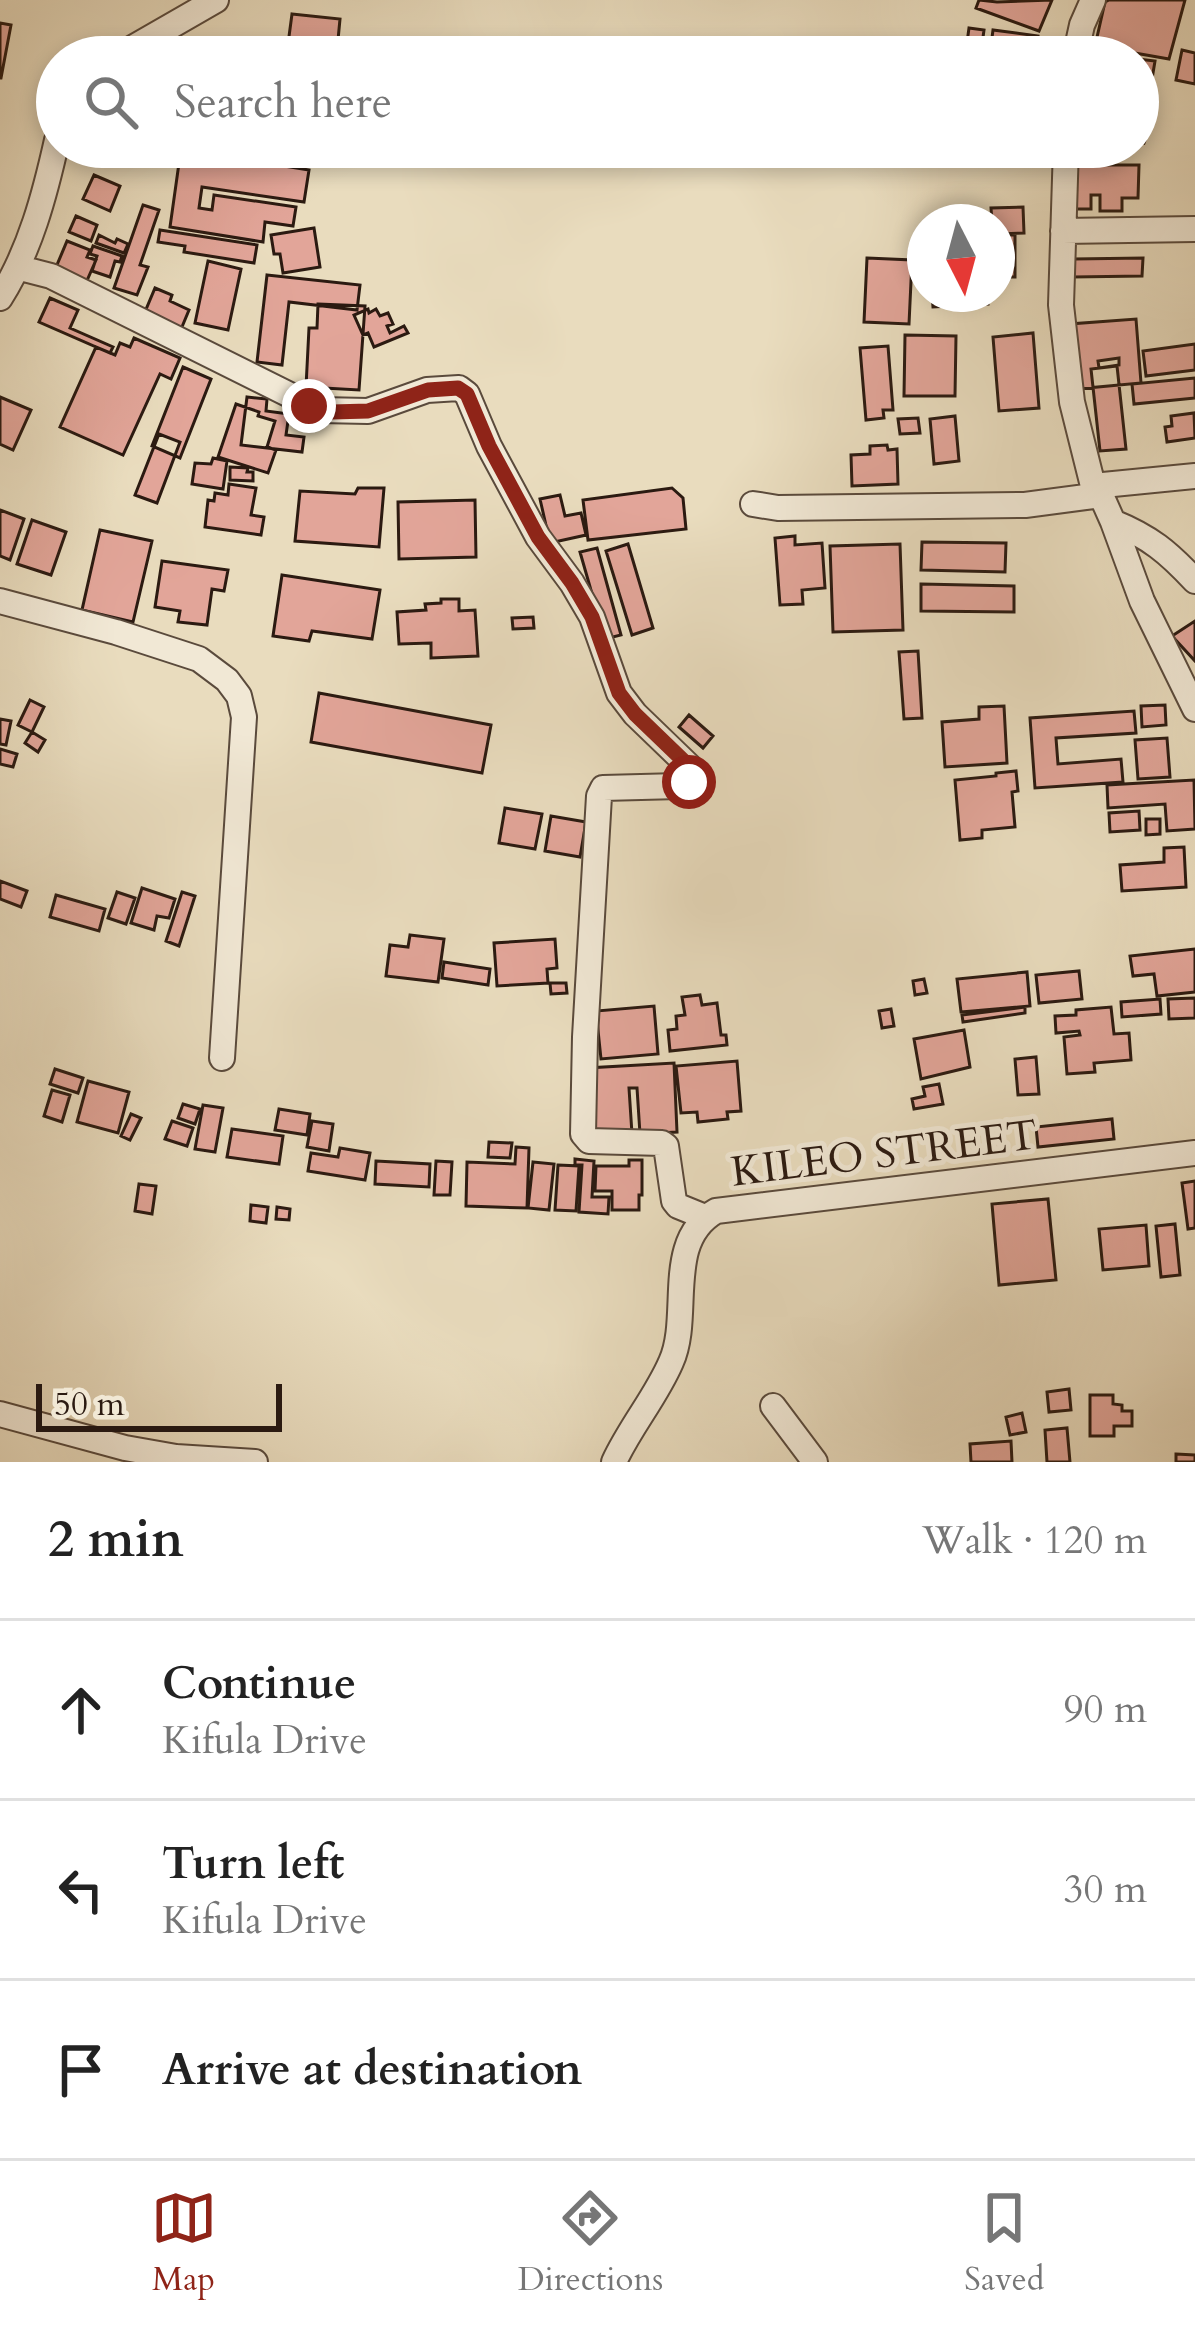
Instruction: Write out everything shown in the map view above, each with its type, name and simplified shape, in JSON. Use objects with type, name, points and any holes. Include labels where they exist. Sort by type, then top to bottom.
[{"type":"street","points":[[153,36],[216,0]]},
{"type":"street","points":[[1080,36],[1094,0]]},
{"type":"street","points":[[0,298],[20,268],[51,168]]},
{"type":"street","points":[[1065,168],[1061,304],[1072,402],[1097,490],[1142,601],[1195,709]]},
{"type":"street","points":[[1063,231],[1195,229]]},
{"type":"street","points":[[20,268],[51,276],[320,410],[368,411],[428,390],[458,388],[467,394],[538,537],[592,617],[619,693],[692,769],[694,777],[679,786],[603,788],[599,796],[583,1135],[589,1141],[662,1143],[674,1201],[705,1217]]},
{"type":"street","points":[[753,504],[778,508],[1025,505],[1195,476]]},
{"type":"street","points":[[1113,522],[1144,535],[1195,581]]},
{"type":"street","points":[[0,602],[199,659],[239,696],[244,717],[223,1058]]},
{"type":"street","name":"KILEO STREET","points":[[614,1462],[671,1362],[677,1343],[683,1263],[705,1217],[716,1211],[1195,1153]]},
{"type":"street","points":[[773,1406],[815,1462]]},
{"type":"street","points":[[0,1414],[125,1448],[255,1462]]},
{"type":"building","points":[[979,0],[1052,0],[1039,31],[976,8]]},
{"type":"building","points":[[1185,0],[1169,59],[1159,57],[1159,36],[1097,36],[1105,2]]},
{"type":"building","points":[[292,14],[340,19],[338,36],[289,36]]},
{"type":"building","points":[[0,23],[11,25],[1,78],[0,78]]},
{"type":"building","points":[[969,28],[984,30],[983,36],[968,36]]},
{"type":"building","points":[[993,30],[1038,36],[992,36]]},
{"type":"building","points":[[1182,50],[1195,53],[1195,84],[1176,80]]},
{"type":"building","points":[[178,168],[309,170],[304,202],[202,187],[199,208],[212,210],[214,195],[296,207],[293,226],[265,222],[263,242],[170,227]]},
{"type":"building","points":[[1068,168],[1139,168],[1138,198],[1122,198],[1122,211],[1100,211],[1100,195],[1091,195],[1091,209],[1067,209]]},
{"type":"building","points":[[94,175],[120,186],[110,211],[83,199]]},
{"type":"building","points":[[143,205],[159,210],[140,265],[148,267],[137,295],[114,288]]},
{"type":"building","points":[[1015,207],[1023,207],[1024,233],[1015,233]]},
{"type":"building","points":[[76,216],[97,225],[91,241],[69,232]]},
{"type":"building","points":[[314,228],[320,267],[283,273],[271,235]]},
{"type":"building","points":[[160,230],[257,245],[254,263],[184,252],[185,246],[158,242]]},
{"type":"building","points":[[99,235],[128,244],[124,253],[96,243]]},
{"type":"building","points":[[67,241],[90,250],[87,257],[96,260],[85,285],[54,272]]},
{"type":"building","points":[[93,246],[122,256],[110,277],[92,271],[97,256],[90,254]]},
{"type":"building","points":[[867,258],[907,260],[909,324],[864,322]]},
{"type":"building","points":[[1143,258],[1142,276],[1073,277],[1074,259]]},
{"type":"building","points":[[208,261],[241,269],[228,330],[195,323]]},
{"type":"building","points":[[267,275],[360,285],[357,310],[289,302],[282,365],[257,362]]},
{"type":"building","points":[[155,288],[189,310],[179,334],[142,319]]},
{"type":"building","points":[[50,298],[78,310],[70,328],[113,347],[110,353],[39,322]]},
{"type":"building","points":[[318,304],[365,306],[359,390],[306,387],[309,328],[317,328]]},
{"type":"building","points":[[368,309],[369,313],[376,309],[380,316],[388,313],[393,324],[387,326],[390,333],[404,326],[408,333],[374,347],[354,315]]},
{"type":"building","points":[[1136,319],[1141,383],[1076,389],[1070,324]],"holes":[[[1119,358],[1119,365],[1099,368],[1098,361]]]},
{"type":"building","points":[[1033,333],[1039,408],[999,411],[993,337]]},
{"type":"building","points":[[905,335],[956,336],[955,396],[904,396]]},
{"type":"building","points":[[134,338],[180,358],[171,379],[160,374],[123,455],[60,427],[96,347],[115,355],[120,343],[130,347]]},
{"type":"building","points":[[1195,344],[1195,370],[1146,376],[1143,351]]},
{"type":"building","points":[[888,346],[893,410],[883,410],[884,418],[866,420],[860,348]]},
{"type":"building","points":[[1117,366],[1126,449],[1100,451],[1091,369]]},
{"type":"building","points":[[183,367],[211,379],[180,458],[152,446]]},
{"type":"building","points":[[1195,378],[1195,398],[1134,404],[1132,384]]},
{"type":"building","points":[[0,397],[31,410],[13,450],[0,444]]},
{"type":"building","points":[[247,397],[267,399],[266,411],[289,414],[286,435],[304,437],[302,452],[241,445]]},
{"type":"building","points":[[236,404],[275,421],[267,447],[276,450],[268,473],[218,457]]},
{"type":"building","points":[[1194,413],[1195,438],[1167,442],[1165,427],[1172,426],[1171,416]]},
{"type":"building","points":[[955,416],[959,461],[934,464],[930,419]]},
{"type":"building","points":[[918,418],[920,433],[900,434],[898,419]]},
{"type":"building","points":[[159,434],[180,442],[157,503],[135,495]]},
{"type":"building","points":[[887,445],[888,450],[897,449],[898,484],[852,486],[851,455],[870,454],[870,446]]},
{"type":"building","points":[[213,458],[227,461],[223,489],[192,484],[195,463],[211,464]]},
{"type":"building","points":[[230,467],[248,468],[253,481],[230,480]]},
{"type":"building","points":[[229,484],[256,488],[251,515],[264,517],[261,535],[205,527],[208,500],[214,501],[215,493],[228,495]]},
{"type":"building","points":[[358,488],[384,488],[379,547],[295,541],[300,491],[355,494]]},
{"type":"building","points":[[672,488],[683,498],[686,529],[588,540],[583,500]]},
{"type":"building","points":[[560,495],[565,516],[581,513],[586,535],[550,543],[540,499]]},
{"type":"building","points":[[475,500],[476,557],[399,559],[398,502]]},
{"type":"building","points":[[0,510],[24,519],[10,560],[0,556]]},
{"type":"building","points":[[32,520],[66,532],[51,575],[17,564]]},
{"type":"building","points":[[100,530],[152,541],[133,622],[82,610]]},
{"type":"building","points":[[795,536],[795,545],[822,543],[825,588],[802,590],[803,604],[780,605],[775,538]]},
{"type":"building","points":[[922,542],[1006,543],[1005,572],[921,570]]},
{"type":"building","points":[[628,544],[653,628],[632,635],[606,551]]},
{"type":"building","points":[[900,544],[903,630],[833,632],[830,546]]},
{"type":"building","points":[[597,548],[621,635],[605,639],[580,552]]},
{"type":"building","points":[[162,561],[228,570],[224,591],[212,589],[207,625],[178,622],[180,611],[155,607]]},
{"type":"building","points":[[282,575],[380,590],[372,639],[312,631],[309,641],[273,636]]},
{"type":"building","points":[[921,584],[1014,586],[1014,612],[921,611]]},
{"type":"building","points":[[441,599],[459,599],[459,611],[475,610],[478,656],[431,658],[431,643],[399,644],[397,612],[426,610],[425,604],[441,603]]},
{"type":"building","points":[[533,617],[534,628],[513,629],[512,618]]},
{"type":"building","points":[[1195,621],[1195,661],[1172,636]]},
{"type":"building","points":[[918,651],[922,718],[904,719],[899,652]]},
{"type":"building","points":[[319,693],[491,725],[482,773],[311,742]]},
{"type":"building","points":[[30,700],[44,707],[32,732],[18,725]]},
{"type":"building","points":[[1165,705],[1166,725],[1142,727],[1141,706]]},
{"type":"building","points":[[1004,706],[1007,763],[945,767],[942,722],[979,719],[979,707]]},
{"type":"building","points":[[1134,711],[1136,733],[1056,738],[1058,764],[1121,759],[1123,782],[1035,788],[1030,718]]},
{"type":"building","points":[[689,715],[713,736],[703,748],[679,727]]},
{"type":"building","points":[[0,719],[11,721],[6,745],[0,744]]},
{"type":"building","points":[[32,732],[45,740],[38,752],[25,743]]},
{"type":"building","points":[[1167,738],[1170,777],[1138,779],[1135,740]]},
{"type":"building","points":[[0,749],[17,754],[13,767],[0,764]]},
{"type":"building","points":[[1016,771],[1018,791],[1012,792],[1015,827],[982,830],[982,838],[960,840],[955,780]]},
{"type":"building","points":[[1194,780],[1195,829],[1167,831],[1165,804],[1108,808],[1107,785]]},
{"type":"building","points":[[505,808],[542,814],[535,849],[499,843]]},
{"type":"building","points":[[1139,811],[1140,830],[1110,832],[1109,813]]},
{"type":"building","points":[[551,816],[586,822],[580,857],[545,851]]},
{"type":"building","points":[[1146,819],[1160,819],[1160,834],[1146,835]]},
{"type":"building","points":[[1184,847],[1186,887],[1122,891],[1120,865],[1164,862],[1164,848]]},
{"type":"building","points":[[0,881],[27,891],[21,907],[0,899]]},
{"type":"building","points":[[142,888],[175,899],[169,918],[157,916],[154,930],[131,923]]},
{"type":"building","points":[[117,892],[135,898],[126,924],[108,918]]},
{"type":"building","points":[[182,892],[195,896],[179,946],[166,941]]},
{"type":"building","points":[[56,895],[105,909],[99,931],[50,917]]},
{"type":"building","points":[[410,935],[444,939],[438,982],[386,976],[390,945],[408,947]]},
{"type":"building","points":[[555,939],[557,968],[547,969],[548,983],[497,986],[494,943]]},
{"type":"building","points":[[1195,949],[1195,992],[1157,996],[1154,974],[1133,976],[1130,956]]},
{"type":"building","points":[[444,962],[490,969],[488,985],[442,978]]},
{"type":"building","points":[[1079,971],[1082,999],[1039,1003],[1036,975]]},
{"type":"building","points":[[1027,972],[1030,1006],[961,1012],[957,979]]},
{"type":"building","points":[[924,979],[927,993],[915,995],[913,981]]},
{"type":"building","points":[[550,983],[566,983],[567,993],[551,994]]},
{"type":"building","points":[[700,995],[702,1005],[717,1003],[727,1045],[670,1051],[668,1030],[677,1029],[676,1016],[685,1015],[682,997]]},
{"type":"building","points":[[1195,998],[1195,1018],[1169,1019],[1168,999]]},
{"type":"building","points":[[1160,999],[1161,1014],[1122,1017],[1121,1002]]},
{"type":"building","points":[[654,1006],[658,1054],[601,1059],[596,1011]]},
{"type":"building","points":[[1025,1007],[1025,1013],[963,1022],[962,1015]]},
{"type":"building","points":[[1111,1007],[1114,1034],[1129,1033],[1131,1060],[1094,1063],[1095,1072],[1067,1074],[1064,1037],[1080,1035],[1079,1031],[1056,1033],[1055,1016]]},
{"type":"building","points":[[891,1009],[894,1026],[882,1028],[879,1011]]},
{"type":"building","points":[[964,1030],[970,1067],[921,1079],[914,1039]]},
{"type":"building","points":[[1036,1057],[1039,1094],[1018,1095],[1015,1059]]},
{"type":"building","points":[[737,1061],[741,1111],[727,1112],[728,1119],[698,1122],[697,1112],[681,1113],[676,1066]]},
{"type":"building","points":[[674,1063],[677,1132],[640,1134],[637,1088],[629,1088],[632,1134],[590,1136],[587,1068]]},
{"type":"building","points":[[55,1069],[83,1078],[78,1093],[50,1084]]},
{"type":"building","points":[[88,1081],[129,1092],[118,1133],[77,1122]]},
{"type":"building","points":[[939,1084],[943,1104],[914,1109],[912,1099],[925,1096],[923,1087]]},
{"type":"building","points":[[52,1090],[70,1095],[62,1122],[44,1116]]},
{"type":"building","points":[[183,1104],[200,1109],[195,1124],[178,1118]]},
{"type":"building","points":[[203,1105],[223,1108],[215,1152],[195,1149]]},
{"type":"building","points":[[279,1109],[310,1114],[307,1135],[275,1130]]},
{"type":"building","points":[[131,1114],[141,1118],[130,1140],[121,1136]]},
{"type":"building","points":[[1112,1119],[1114,1139],[1038,1147],[1036,1127]]},
{"type":"building","points":[[172,1121],[193,1128],[187,1146],[165,1139]]},
{"type":"building","points":[[312,1121],[333,1124],[329,1151],[307,1147]]},
{"type":"building","points":[[232,1129],[283,1136],[279,1164],[227,1157]]},
{"type":"building","points":[[489,1142],[512,1143],[510,1158],[488,1157]]},
{"type":"building","points":[[516,1147],[529,1148],[527,1208],[466,1206],[467,1162],[515,1164]]},
{"type":"building","points":[[340,1148],[370,1153],[365,1180],[308,1171],[311,1153],[338,1157]]},
{"type":"building","points":[[575,1159],[594,1161],[592,1197],[609,1197],[608,1214],[579,1212],[582,1165],[575,1165]]},
{"type":"building","points":[[629,1160],[642,1160],[639,1210],[612,1210],[612,1191],[595,1191],[596,1166],[629,1166]]},
{"type":"building","points":[[376,1161],[430,1164],[429,1187],[375,1184]]},
{"type":"building","points":[[436,1161],[452,1162],[450,1195],[434,1195]]},
{"type":"building","points":[[533,1162],[554,1164],[549,1210],[528,1208]]},
{"type":"building","points":[[558,1165],[579,1166],[576,1211],[555,1210]]},
{"type":"building","points":[[1195,1181],[1195,1228],[1188,1229],[1182,1183]]},
{"type":"building","points":[[139,1184],[156,1186],[152,1214],[135,1211]]},
{"type":"building","points":[[1048,1199],[1056,1280],[999,1285],[992,1204]]},
{"type":"building","points":[[251,1205],[268,1207],[266,1223],[250,1221]]},
{"type":"building","points":[[277,1207],[290,1209],[289,1220],[276,1219]]},
{"type":"building","points":[[1175,1224],[1180,1275],[1161,1277],[1156,1226]]},
{"type":"building","points":[[1146,1225],[1149,1266],[1103,1270],[1099,1229]]},
{"type":"building","points":[[1069,1389],[1071,1410],[1049,1412],[1047,1392]]},
{"type":"building","points":[[1090,1395],[1113,1395],[1113,1404],[1132,1411],[1132,1426],[1114,1426],[1114,1436],[1090,1436]]},
{"type":"building","points":[[1022,1413],[1026,1432],[1010,1435],[1006,1417]]},
{"type":"building","points":[[1067,1428],[1070,1462],[1047,1462],[1045,1430]]},
{"type":"building","points":[[1011,1441],[1012,1462],[971,1462],[970,1444]]},
{"type":"building","points":[[1176,1454],[1195,1455],[1195,1462],[1176,1462]]},
{"type":"route","points":[[309,406],[332,412],[368,411],[428,390],[458,388],[467,394],[538,537],[592,617],[619,693],[692,769],[694,777],[689,782]]}]
